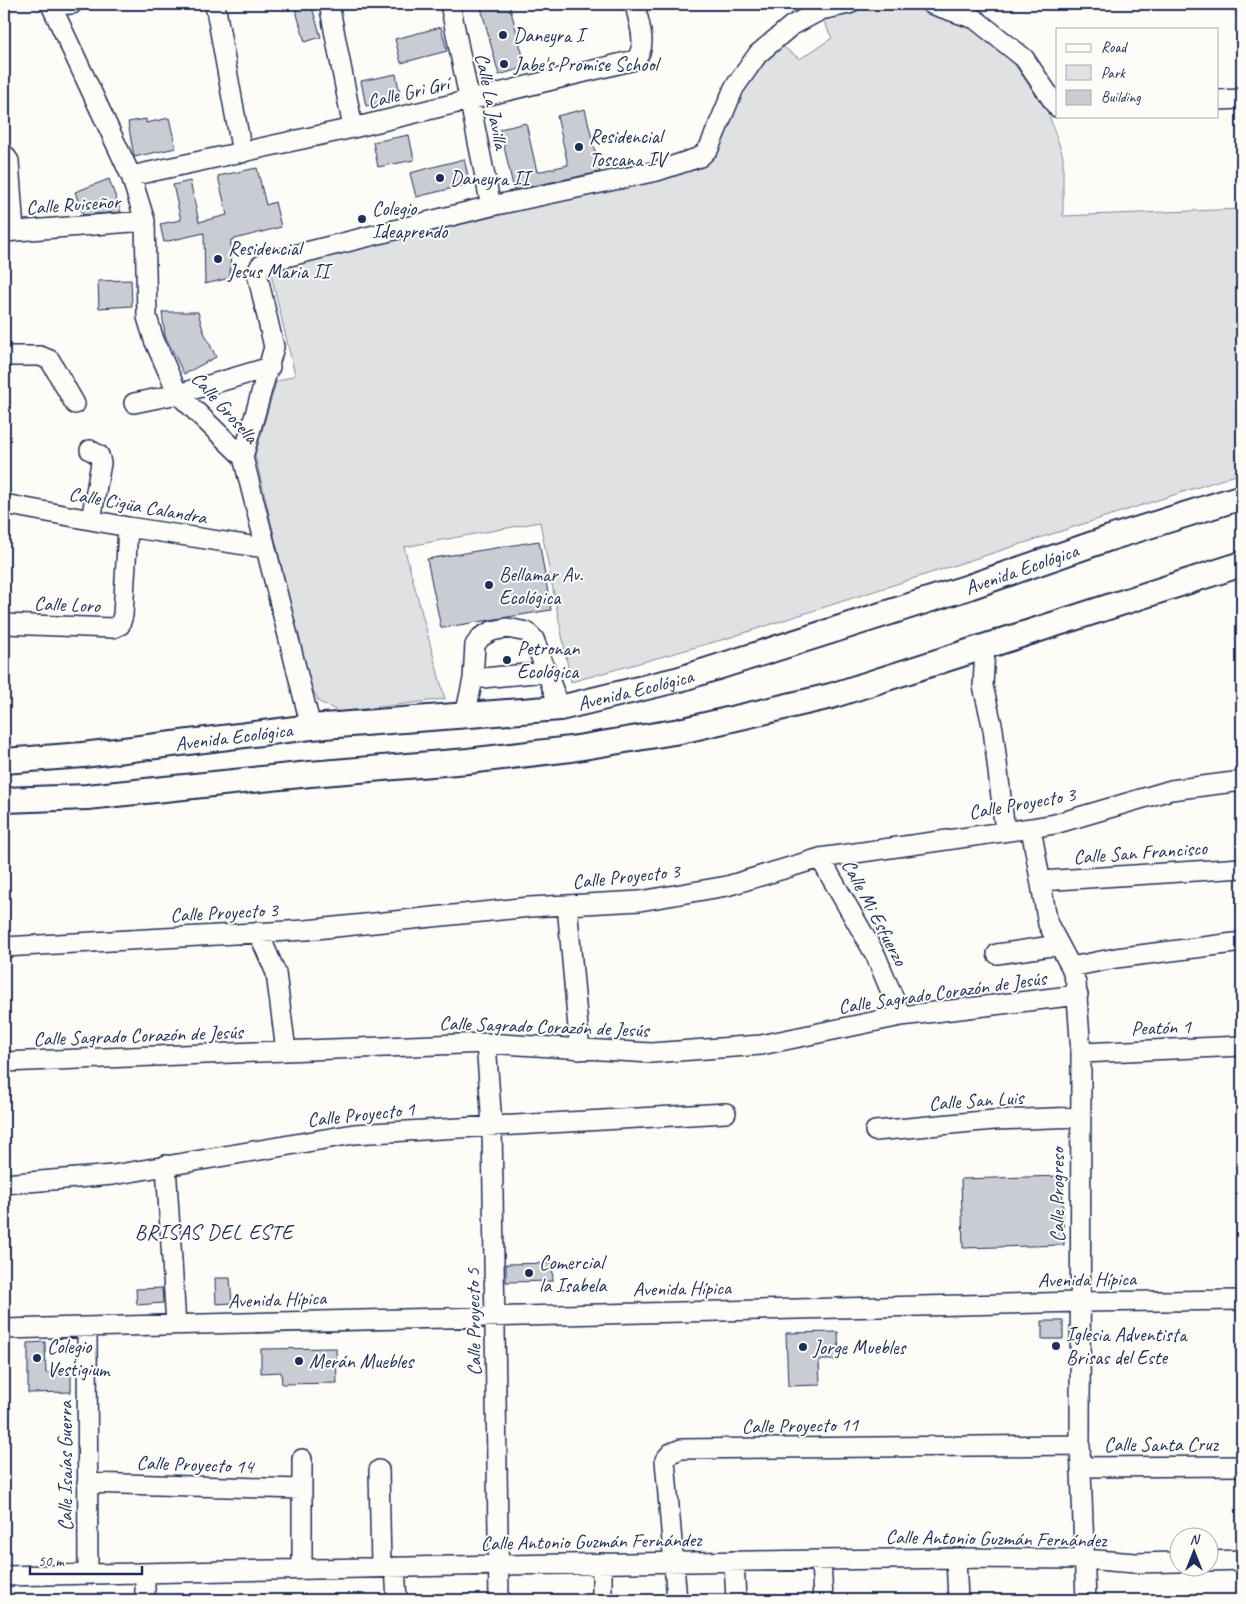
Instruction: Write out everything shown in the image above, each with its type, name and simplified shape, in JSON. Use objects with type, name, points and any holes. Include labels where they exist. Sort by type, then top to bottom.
[{"type":"main road","name":"Avenida Ecológica","points":[[4,761],[83,756],[311,727],[560,708],[680,679],[969,587],[1146,526],[1242,497]]},
{"type":"main road","points":[[4,800],[87,797],[310,774],[468,761],[580,747],[680,731],[831,696],[1242,564]]},
{"type":"street","name":"Calle Grosella","points":[[72,4],[50,5],[131,176],[145,221],[147,318],[178,394],[243,456],[311,727]]},
{"type":"street","points":[[215,4],[242,153]]},
{"type":"street","points":[[329,4],[353,128]]},
{"type":"street","name":"Calle La Javilla","points":[[450,4],[468,101],[491,206]]},
{"type":"street","name":"Calle Gri Grí","points":[[131,176],[353,128],[635,60],[642,53],[643,44],[635,4]]},
{"type":"street","points":[[243,456],[262,382],[270,366],[274,347],[258,273],[260,266],[266,262],[491,206],[657,171],[700,157],[710,148],[734,88],[758,54],[791,26],[821,10],[849,4]]},
{"type":"street","points":[[930,4],[975,19],[1024,58],[1056,106]]},
{"type":"street","points":[[1218,100],[1242,99]]},
{"type":"street","points":[[4,154],[9,161],[9,232]]},
{"type":"street","name":"Calle Ruiseñor","points":[[9,232],[145,221]]},
{"type":"street","points":[[4,356],[40,356],[50,360],[75,404]]},
{"type":"street","points":[[134,403],[178,394],[270,366]]},
{"type":"street","points":[[90,450],[100,455],[101,463],[91,520]]},
{"type":"street","name":"Calle Cigüa Calandra","points":[[4,504],[128,527],[265,548]]},
{"type":"street","name":"Calle Loro","points":[[4,624],[114,628],[120,625],[123,615],[128,527]]},
{"type":"street","points":[[465,716],[473,679],[475,645],[480,637],[492,631],[507,628],[527,632],[534,639],[560,708]]},
{"type":"street","points":[[985,648],[983,686],[993,730],[1005,831]]},
{"type":"street","points":[[473,679],[545,672]]},
{"type":"street","name":"Calle Proyecto 3","points":[[4,947],[306,930],[640,901],[727,886],[820,858],[1031,828],[1063,822],[1171,790],[1242,781]]},
{"type":"street","name":"Calle Progreso","points":[[1031,828],[1048,924],[1071,967],[1078,995],[1081,1053],[1080,1445],[1086,1600]]},
{"type":"street","name":"Calle Mi Esfuerzo","points":[[820,858],[876,956],[901,1016]]},
{"type":"street","name":"Calle San Francisco","points":[[1041,881],[1242,868]]},
{"type":"street","points":[[567,906],[580,1050]]},
{"type":"street","points":[[258,932],[276,973],[286,1051]]},
{"type":"street","points":[[1071,967],[1116,958],[1242,942]]},
{"type":"street","points":[[997,954],[1058,945]]},
{"type":"street","name":"Calle Sagrado Corazón de Jesús","points":[[4,1062],[486,1043],[651,1053],[761,1045],[901,1016],[1078,995]]},
{"type":"street","name":"Calle Proyecto 5","points":[[486,1043],[492,1125],[499,1600]]},
{"type":"street","name":"Peatón 1","points":[[1081,1053],[1242,1046]]},
{"type":"street","name":"Calle Proyecto 1","points":[[4,1184],[113,1175],[354,1134],[726,1113]]},
{"type":"street","name":"Calle San Luis","points":[[875,1131],[994,1120],[1080,1117]]},
{"type":"street","points":[[166,1165],[176,1325]]},
{"type":"street","name":"Avenida Hípica","points":[[4,1329],[496,1315],[1242,1300]]},
{"type":"street","name":"Calle Isaías Guerra","points":[[87,1327],[88,1574]]},
{"type":"street","name":"Calle Proyecto 11","points":[[677,1600],[666,1460],[671,1452],[681,1449],[1080,1445]]},
{"type":"street","points":[[302,1459],[302,1569]]},
{"type":"street","name":"Calle Santa Cruz","points":[[1081,1467],[1242,1466]]},
{"type":"street","points":[[379,1470],[388,1567],[397,1600]]},
{"type":"street","name":"Calle Proyecto 14","points":[[87,1483],[302,1489]]},
{"type":"street","points":[[956,1558],[958,1600]]},
{"type":"street","name":"Calle Antonio Guzmán Fernández","points":[[4,1576],[499,1564],[956,1558],[1168,1562]]},
{"type":"street","points":[[821,1560],[823,1600]]},
{"type":"street","points":[[1218,1561],[1242,1560]]},
{"type":"street","points":[[734,1561],[736,1600]]},
{"type":"street","points":[[602,1563],[602,1600]]},
{"type":"street","points":[[145,1573],[145,1600]]},
{"type":"green space","points":[[875,4],[915,6],[969,26],[1013,62],[1048,112],[1063,156],[1063,216],[1242,209],[1242,473],[725,639],[571,682],[540,522],[404,547],[445,699],[340,712],[319,702],[309,682],[255,455],[276,382],[295,375],[270,270],[698,168],[715,124],[757,70],[782,46],[800,59],[832,38],[822,18]]},
{"type":"building","points":[[294,4],[311,4],[321,37],[305,42]]},
{"type":"building","name":"Daneyra I","points":[[480,4],[509,4],[526,67],[499,75]]},
{"type":"building","points":[[441,27],[447,51],[401,63],[395,39]]},
{"type":"building","points":[[396,74],[401,99],[366,106],[361,81]]},
{"type":"building","name":"Residencial Toscana IV","points":[[585,109],[600,172],[514,190],[500,129],[526,123],[537,172],[568,165],[557,116]]},
{"type":"building","points":[[169,118],[176,148],[134,157],[128,122],[146,119],[146,123]]},
{"type":"building","points":[[409,135],[414,160],[378,167],[373,142]]},
{"type":"building","name":"Daneyra II","points":[[464,159],[470,184],[416,197],[410,173]]},
{"type":"building","points":[[257,168],[266,205],[275,202],[281,227],[231,240],[230,278],[205,284],[204,233],[164,242],[160,224],[181,220],[173,185],[190,181],[199,222],[227,215],[218,176]]},
{"type":"building","points":[[109,179],[121,212],[83,215],[75,192]]},
{"type":"building","points":[[131,280],[132,306],[99,308],[98,281]]},
{"type":"building","points":[[162,312],[198,312],[203,330],[216,357],[184,374],[165,336]]},
{"type":"building","name":"Bellamar Av. Ecológica","points":[[539,541],[551,610],[441,628],[427,559]]},
{"type":"building","points":[[1062,1176],[1064,1245],[963,1248],[961,1179]]},
{"type":"building","name":"Comercial la Isabela","points":[[552,1263],[553,1281],[506,1282],[506,1264]]},
{"type":"building","points":[[215,1278],[230,1278],[232,1303],[216,1304]]},
{"type":"building","points":[[162,1288],[163,1303],[137,1305],[136,1289]]},
{"type":"building","points":[[1042,1321],[1063,1321],[1063,1339],[1042,1339]]},
{"type":"building","name":"Jorge Muebles","points":[[838,1332],[839,1360],[819,1360],[820,1385],[788,1386],[786,1333]]},
{"type":"building","name":"Colegio Vestigium","points":[[45,1342],[46,1373],[71,1373],[71,1392],[28,1393],[28,1343]]},
{"type":"building","name":"Merán Muebles","points":[[336,1348],[337,1383],[282,1384],[281,1372],[261,1373],[261,1349]]},
{"type":"place","name":"Daneyra I","points":[[503,35]]},
{"type":"place","name":"Jabe's Promise School","points":[[504,64]]},
{"type":"place","name":"Residencial Toscana IV","points":[[579,147]]},
{"type":"place","name":"Daneyra II","points":[[440,178]]},
{"type":"place","name":"Colegio Ideaprendo","points":[[362,219]]},
{"type":"place","name":"Residencial Jesus Maria II","points":[[218,259]]},
{"type":"place","name":"Bellamar Av. Ecológica","points":[[489,585]]},
{"type":"place","name":"Petronan Ecológica","points":[[507,660]]},
{"type":"place","name":"Comercial la Isabela","points":[[529,1273]]},
{"type":"place","name":"Iglesia Adventista Brisas del Este","points":[[1056,1346]]},
{"type":"place","name":"Jorge Muebles","points":[[803,1347]]},
{"type":"place","name":"Colegio Vestigium","points":[[37,1358]]},
{"type":"place","name":"Merán Muebles","points":[[299,1361]]},
{"type":"district","name":"BRISAS DEL ESTE","points":[[214,1232]]}]
